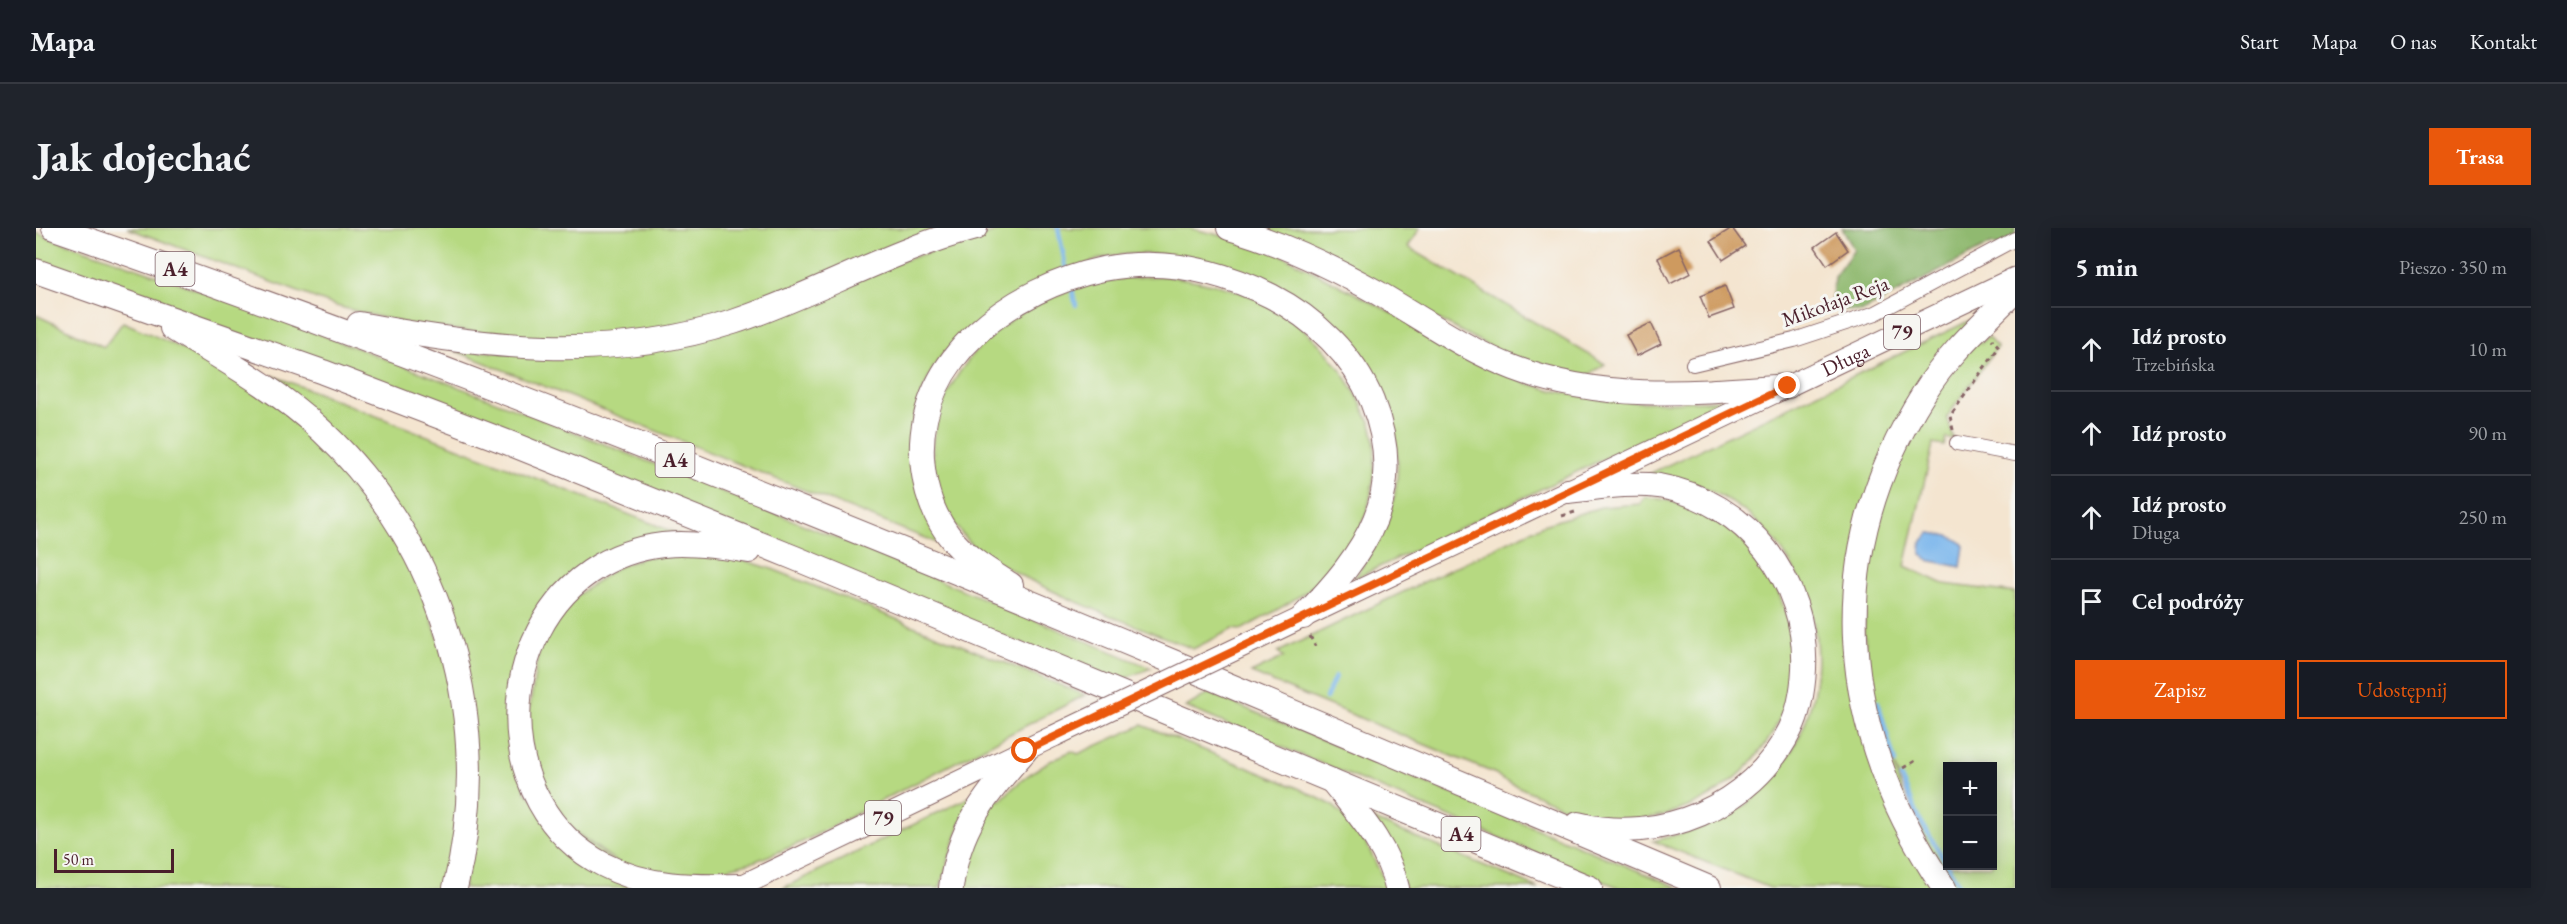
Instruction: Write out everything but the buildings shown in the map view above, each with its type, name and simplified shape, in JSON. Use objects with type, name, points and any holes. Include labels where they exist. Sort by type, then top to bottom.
[{"type":"highway","name":"A4","points":[[54,228],[294,312],[520,398],[1053,614],[1709,888]]},
{"type":"highway","points":[[294,312],[432,338],[487,345],[575,349],[642,342],[684,335],[732,322],[934,240],[975,228]]},
{"type":"highway","points":[[1229,228],[1263,238],[1313,258],[1462,343],[1512,367],[1543,378],[1594,390],[1644,393],[1788,386]]},
{"type":"highway","points":[[1053,614],[968,556],[943,526],[929,496],[923,466],[922,429],[929,400],[941,375],[968,343],[998,315],[1029,295],[1063,280],[1106,269],[1165,265],[1186,267],[1233,280],[1257,289],[1297,312],[1315,325],[1347,359],[1359,375],[1377,414],[1382,433],[1384,469],[1381,502],[1376,520],[1353,561],[1306,626]]},
{"type":"highway","name":"A4","points":[[36,271],[414,406],[795,558],[1590,888]]},
{"type":"highway","points":[[1944,888],[1920,852],[1892,797],[1868,730],[1858,678],[1855,642],[1856,584],[1862,540],[1872,502],[1886,461],[1906,423],[1924,391],[1952,355],[2015,291]]},
{"type":"highway","points":[[132,304],[255,378],[302,414],[338,447],[368,481],[410,544],[444,621],[458,674],[468,730],[469,810],[455,888]]},
{"type":"highway","points":[[1524,810],[1590,827],[1621,828],[1661,826],[1710,810],[1751,782],[1779,749],[1791,729],[1803,681],[1803,640],[1800,618],[1787,582],[1767,549],[1737,520],[1698,499],[1658,486],[1630,485],[1568,491]]},
{"type":"highway","points":[[741,886],[685,887],[655,884],[603,865],[566,836],[539,799],[523,763],[517,725],[520,679],[533,641],[553,607],[582,579],[615,558],[653,546],[691,542],[795,558]]},
{"type":"highway","points":[[951,888],[958,852],[976,809],[987,792],[1025,751]]},
{"type":"highway","points":[[1331,780],[1379,843],[1388,860],[1397,888]]},
{"type":"main road","name":"Długa","points":[[1025,751],[1253,641],[1306,626],[1568,491],[2015,278]]},
{"type":"main road","name":"79","points":[[741,886],[1025,751]]},
{"type":"street","name":"Mikołaja Reja","points":[[1693,364],[1794,340],[1876,313],[2015,239]]},
{"type":"street","points":[[1957,443],[2015,454]]},
{"type":"path","points":[[1957,443],[1950,416],[1999,347],[1987,334]]},
{"type":"path","points":[[1306,626],[1315,645]]},
{"type":"path","points":[[1896,772],[1917,760]]},
{"type":"green space","points":[[127,228],[940,228],[742,309],[658,330],[531,339],[408,324],[336,306]]},
{"type":"green space","points":[[1008,228],[1189,228],[1240,240],[1274,251],[1526,383],[1577,396],[1601,399],[1649,402],[1726,400],[1354,579],[1376,544],[1389,516],[1398,462],[1391,419],[1375,380],[1351,345],[1320,315],[1283,290],[1244,271],[1203,259],[1165,254],[1135,254],[1097,260],[1065,276],[943,354],[929,377],[917,408],[912,448],[919,485],[942,545],[453,350],[589,357]]},
{"type":"green space","points":[[1263,228],[1420,228],[1408,247],[1605,364],[1581,380],[1510,357]]},
{"type":"green space","points":[[1842,228],[2015,228],[2015,252],[1991,244],[1861,312],[1831,308],[1834,277],[1854,250]]},
{"type":"green space","points":[[36,233],[318,333],[597,441],[1151,668],[1119,681],[36,262]]},
{"type":"green space","points":[[1164,276],[1221,286],[1240,292],[1260,300],[1296,323],[1327,353],[1352,387],[1370,422],[1374,440],[1374,475],[1366,515],[1356,539],[1341,560],[1316,584],[1287,604],[1241,630],[1233,629],[1193,649],[1058,594],[982,553],[966,539],[944,506],[934,472],[934,438],[943,404],[959,373],[982,345],[1009,321],[1041,302],[1086,285],[1117,279]]},
{"type":"green space","points":[[36,315],[104,347],[123,322],[182,348],[239,378],[275,403],[321,443],[360,488],[394,538],[421,590],[441,646],[454,705],[459,765],[458,826],[445,888],[36,888]]},
{"type":"green space","points":[[1973,319],[1906,405],[1847,622],[1933,888],[1770,888],[1653,841],[1718,821],[1745,805],[1766,786],[1788,757],[1809,712],[1817,665],[1813,619],[1797,576],[1772,538],[1738,507],[1696,485],[1647,475]]},
{"type":"green space","points":[[1987,337],[1997,347],[1947,417],[1954,440],[1946,438],[1944,446],[1933,444],[1905,566],[1944,584],[2015,593],[2015,888],[1954,888],[1929,848],[1878,728],[1864,631],[1871,541],[1895,465],[1932,397],[1977,340],[1981,343]]},
{"type":"green space","points":[[274,376],[679,534],[559,586],[537,611],[521,641],[513,668],[525,792],[645,888],[463,888],[476,828],[436,581]]},
{"type":"green space","points":[[1645,497],[1667,500],[1706,515],[1743,541],[1758,558],[1775,586],[1791,641],[1790,683],[1778,722],[1756,757],[1726,785],[1690,806],[1649,818],[1604,819],[1593,817],[1503,780],[1496,774],[1251,673],[1284,657],[1278,652],[1543,525],[1601,507],[1640,504]]},
{"type":"green space","points":[[724,554],[772,569],[1085,695],[800,843],[756,861],[701,875],[682,876],[621,865],[573,830],[540,785],[527,726],[539,648],[571,600],[616,568],[645,557]]},
{"type":"green space","points":[[1209,693],[1680,888],[1620,888],[1186,707]]},
{"type":"green space","points":[[1142,725],[1298,788],[1332,805],[1359,829],[1388,888],[959,888],[963,864],[995,796],[1000,801],[1033,772],[1061,755],[1072,751],[1078,754]]},
{"type":"green space","points":[[972,796],[958,830],[940,888],[783,888]]},
{"type":"green space","points":[[1372,819],[1538,888],[1405,888]]},
{"type":"water","points":[[1930,533],[1949,536],[1961,542],[1964,546],[1961,567],[1927,560],[1921,554],[1921,543]]},
{"type":"waterway","points":[[1058,228],[1066,268]]},
{"type":"waterway","points":[[1072,289],[1076,305]]},
{"type":"waterway","points":[[1326,698],[1335,677]]},
{"type":"waterway","points":[[1878,702],[1895,763]]},
{"type":"waterway","points":[[1901,778],[1920,820],[1961,888]]},
{"type":"route","points":[[1025,751],[1788,386]]}]
